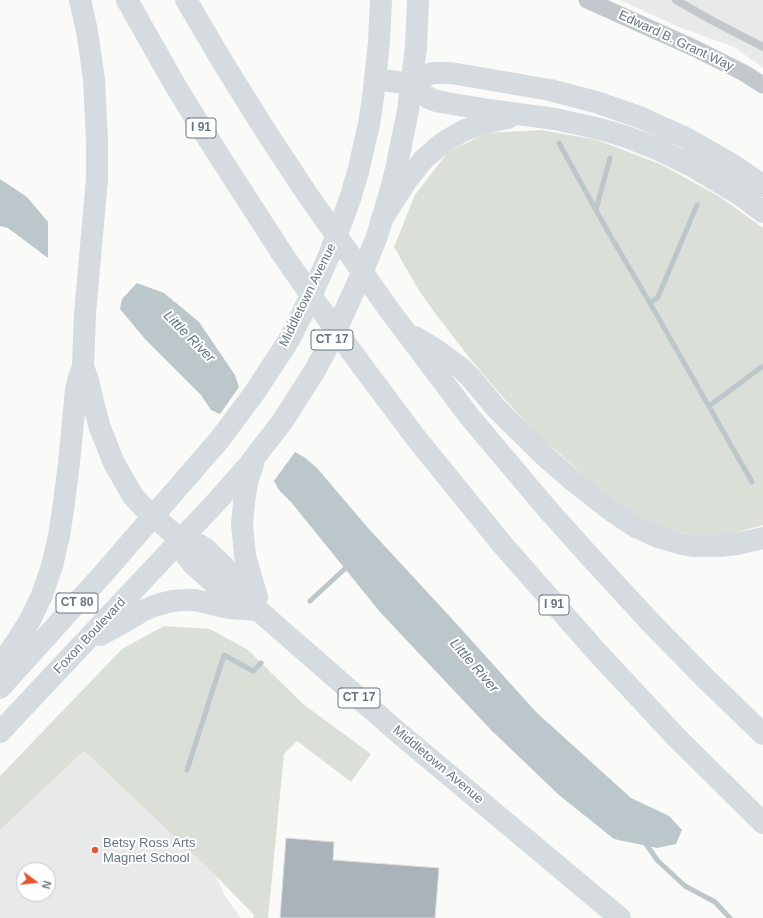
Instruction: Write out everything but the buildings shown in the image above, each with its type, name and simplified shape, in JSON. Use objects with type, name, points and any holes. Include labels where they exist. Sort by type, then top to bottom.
[{"type":"main road","points":[[0,665],[30,620],[42,595],[52,566],[59,536],[64,503],[76,390],[83,367],[97,179],[97,141],[92,61],[80,0]]},
{"type":"main road","name":"I 91","points":[[127,0],[207,137],[281,252],[317,304],[416,438],[502,544],[564,616],[672,733],[763,823]]},
{"type":"main road","points":[[186,0],[264,130],[306,194],[390,311],[469,416],[549,511],[653,625],[706,680],[763,734]]},
{"type":"main road","name":"Middletown Avenue","points":[[382,0],[375,79],[364,149],[350,199],[317,283],[279,356],[236,419],[195,470],[153,516],[180,540],[196,543],[206,549],[249,591],[258,610],[400,734],[620,918]]},
{"type":"main road","name":"CT 17","points":[[260,450],[293,406],[324,355],[356,289],[375,242],[396,169],[406,122],[416,47],[418,0]]},
{"type":"main road","points":[[412,84],[433,73],[451,73],[550,90],[596,102],[639,117],[686,138],[734,165],[763,186]]},
{"type":"main road","points":[[375,79],[412,84],[424,95],[433,100],[489,110],[555,118],[627,137],[675,157],[739,194],[763,212]]},
{"type":"main road","points":[[382,219],[416,169],[430,154],[447,140],[464,130],[484,123],[509,118],[535,116]]},
{"type":"main road","points":[[405,331],[438,350],[462,369],[496,408],[535,447],[607,508],[626,521],[658,537],[676,543],[693,546],[731,545],[763,538]]},
{"type":"main road","points":[[83,367],[88,380],[100,428],[114,463],[133,496],[153,516]]},
{"type":"main road","points":[[87,640],[107,631],[144,610],[172,601],[195,600],[229,608],[258,610],[256,592],[245,556],[242,525],[247,482],[252,466],[260,450]]},
{"type":"main road","name":"CT 80","points":[[180,540],[219,499],[260,450]]},
{"type":"main road","name":"CT 80","points":[[0,688],[153,516]]},
{"type":"main road","name":"Foxon Boulevard","points":[[0,732],[180,540]]},
{"type":"street","name":"Edward B. Grant Way","points":[[586,0],[607,4],[718,59],[763,84]]},
{"type":"lane","points":[[676,0],[763,47]]},
{"type":"shaded area","points":[[620,0],[763,0],[763,68],[734,47],[679,27]]},
{"type":"shaded area","points":[[541,130],[597,140],[660,164],[720,197],[763,228],[763,525],[728,535],[694,535],[670,530],[649,522],[625,507],[586,477],[537,434],[499,393],[435,313],[418,289],[394,247],[415,195],[448,152],[487,133]]},
{"type":"shaded area","points":[[164,626],[210,629],[248,650],[303,704],[371,754],[351,782],[297,741],[284,754],[268,918],[253,918],[254,915],[216,876],[84,751],[0,830],[0,776],[122,649]]},
{"type":"shaded area","name":"Betsy Ross Arts Magnet School","points":[[84,751],[216,876],[225,896],[241,918],[0,918],[0,830]]},
{"type":"water","points":[[0,179],[27,197],[48,222],[48,258],[8,228],[0,226]]},
{"type":"water","name":"Little River","points":[[137,283],[164,293],[199,322],[235,375],[239,387],[220,414],[211,410],[201,395],[145,339],[120,309],[122,299]]},
{"type":"water","name":"Little River","points":[[295,452],[304,457],[317,468],[368,528],[536,712],[631,798],[669,816],[682,830],[676,844],[657,848],[614,839],[559,795],[492,731],[380,612],[291,502],[279,490],[274,481]]},
{"type":"waterway","points":[[559,143],[607,230],[752,482]]},
{"type":"waterway","points":[[596,209],[610,158]]},
{"type":"waterway","points":[[650,303],[658,297],[697,205]]},
{"type":"waterway","points":[[709,406],[763,366]]},
{"type":"waterway","points":[[310,601],[350,564]]},
{"type":"waterway","points":[[187,770],[224,655],[253,671],[261,663]]},
{"type":"waterway","points":[[644,841],[657,860],[685,886],[715,902],[730,918]]},
{"type":"place","name":"Betsy Ross Arts Magnet School","points":[[95,850]]}]
